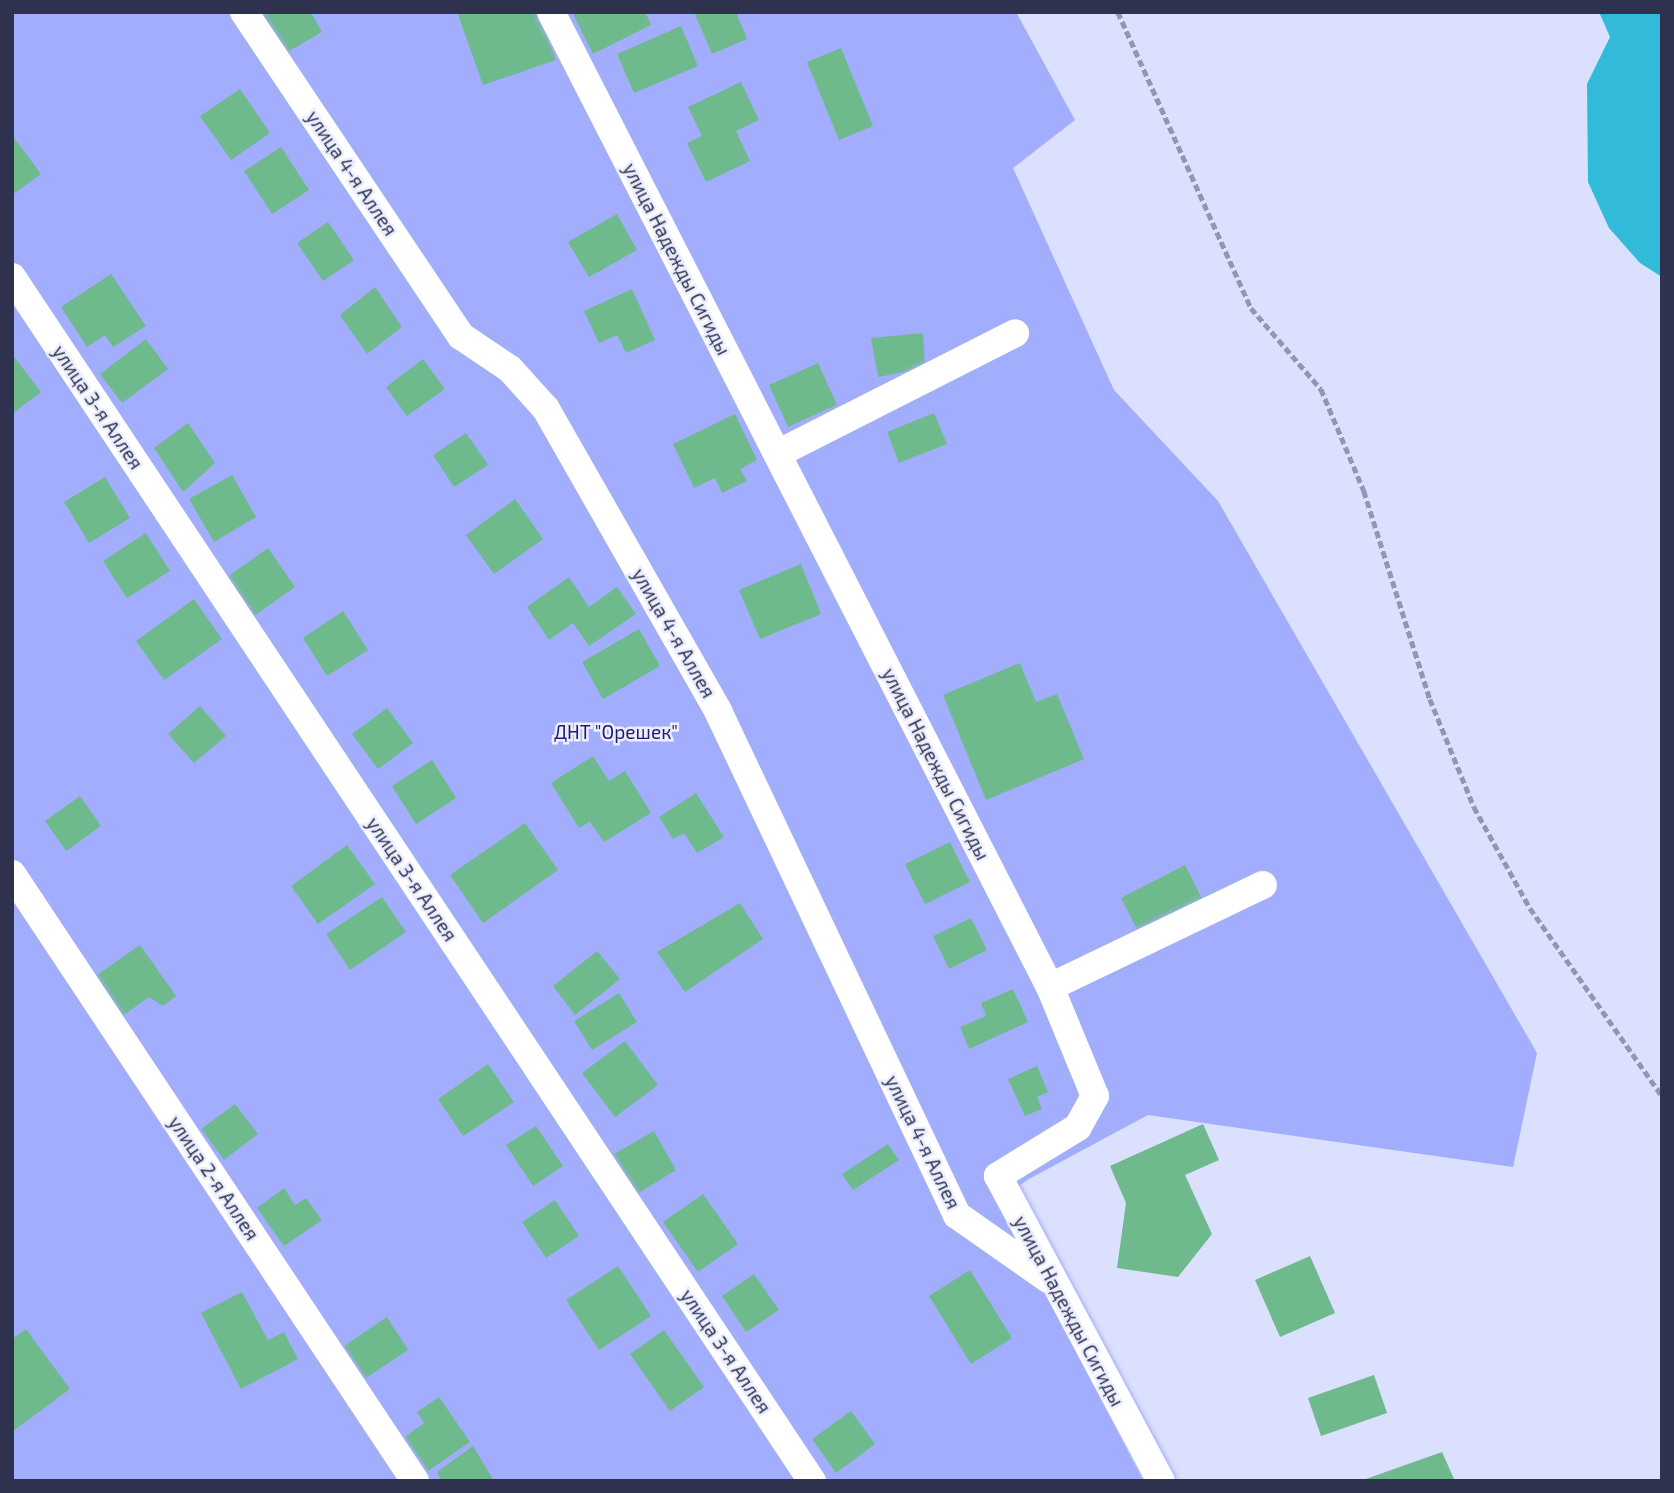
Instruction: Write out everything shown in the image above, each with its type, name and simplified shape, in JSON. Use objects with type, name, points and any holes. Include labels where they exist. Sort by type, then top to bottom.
[{"type":"street","name":"улица 4-я Аллея","points":[[244,12],[461,336],[510,369],[546,409],[718,711],[957,1215],[1051,1281]]},
{"type":"street","name":"улица Надежды Сигиды","points":[[551,12],[1050,987],[1095,1096],[1078,1128],[998,1176],[1051,1281],[1161,1481]]},
{"type":"street","name":"улица 3-я Аллея","points":[[12,277],[812,1481]]},
{"type":"street","points":[[777,454],[1015,333]]},
{"type":"street","name":"улица 2-я Аллея","points":[[12,874],[415,1481]]},
{"type":"street","points":[[1050,987],[1263,885]]},
{"type":"path","points":[[1118,12],[1251,308],[1321,389],[1364,491],[1430,699],[1474,807],[1530,908],[1662,1096]]},
{"type":"green space","name":"ДНТ \"Орешек\"","points":[[12,12],[1016,12],[1075,120],[1013,168],[1114,390],[1218,501],[1537,1053],[1513,1167],[1148,1115],[1027,1180],[998,1202],[1143,1481],[12,1481]]},
{"type":"shaded area","points":[[1599,12],[1662,12],[1662,277],[1640,263],[1609,228],[1588,182],[1587,84],[1610,37]]},
{"type":"building","points":[[260,12],[311,12],[322,32],[284,54]]},
{"type":"building","points":[[467,12],[539,12],[556,60],[483,85],[458,15]]},
{"type":"building","points":[[572,12],[645,12],[651,25],[593,54]]},
{"type":"building","points":[[694,12],[736,12],[747,39],[712,54]]},
{"type":"building","points":[[681,26],[698,66],[634,93],[617,54]]},
{"type":"building","points":[[841,48],[873,126],[839,140],[807,62]]},
{"type":"building","points":[[741,82],[759,120],[736,131],[750,161],[706,182],[687,143],[702,136],[688,107]]},
{"type":"building","points":[[240,89],[270,133],[231,160],[200,116]]},
{"type":"building","points":[[12,135],[41,174],[12,195]]},
{"type":"building","points":[[281,147],[309,190],[272,214],[244,171]]},
{"type":"building","points":[[617,214],[637,250],[589,277],[568,242]]},
{"type":"building","points":[[328,222],[354,260],[323,281],[297,243]]},
{"type":"building","points":[[111,274],[146,326],[113,347],[105,335],[87,347],[61,307]]},
{"type":"building","points":[[375,287],[402,327],[367,354],[340,315]]},
{"type":"building","points":[[632,289],[655,340],[626,353],[617,335],[599,343],[584,311]]},
{"type":"building","points":[[923,333],[925,368],[878,377],[871,338]]},
{"type":"building","points":[[146,339],[168,369],[122,403],[100,374]]},
{"type":"building","points":[[12,354],[41,392],[12,414]]},
{"type":"building","points":[[423,359],[445,389],[407,416],[386,387]]},
{"type":"building","points":[[818,363],[837,405],[788,427],[769,385]]},
{"type":"building","points":[[934,413],[947,444],[899,463],[887,432]]},
{"type":"building","points":[[735,414],[757,460],[740,469],[747,481],[722,493],[715,478],[694,488],[673,444]]},
{"type":"building","points":[[188,423],[215,463],[183,492],[154,448]]},
{"type":"building","points":[[466,433],[488,465],[454,487],[433,455]]},
{"type":"building","points":[[232,475],[256,517],[214,542],[189,499]]},
{"type":"building","points":[[105,477],[130,518],[89,543],[64,502]]},
{"type":"building","points":[[515,499],[543,539],[494,574],[466,535]]},
{"type":"building","points":[[146,533],[170,571],[127,598],[103,561]]},
{"type":"building","points":[[268,548],[295,587],[254,616],[227,577]]},
{"type":"building","points":[[801,564],[821,614],[760,639],[739,590]]},
{"type":"building","points":[[569,577],[589,607],[617,587],[636,614],[589,646],[573,623],[549,640],[527,607]]},
{"type":"building","points":[[194,599],[222,639],[164,680],[136,641]]},
{"type":"building","points":[[343,611],[368,650],[327,676],[303,638]]},
{"type":"building","points":[[639,629],[660,666],[603,699],[582,662]]},
{"type":"building","points":[[1020,663],[1036,702],[1057,694],[1084,759],[986,800],[943,695]]},
{"type":"building","points":[[200,706],[226,736],[194,763],[168,734]]},
{"type":"building","points":[[387,708],[413,743],[378,769],[352,734]]},
{"type":"building","points":[[593,756],[609,781],[625,771],[651,813],[604,842],[590,822],[579,828],[551,783]]},
{"type":"building","points":[[432,760],[456,798],[416,824],[392,786]]},
{"type":"building","points":[[696,793],[724,837],[697,853],[684,833],[673,839],[659,817]]},
{"type":"building","points":[[80,796],[101,826],[66,851],[45,821]]},
{"type":"building","points":[[525,823],[558,870],[483,923],[450,875]]},
{"type":"building","points":[[950,842],[970,882],[925,904],[905,864]]},
{"type":"building","points":[[347,845],[375,884],[318,924],[291,886]]},
{"type":"building","points":[[1185,865],[1203,901],[1139,933],[1121,898]]},
{"type":"building","points":[[382,897],[406,932],[350,970],[326,934]]},
{"type":"building","points":[[740,903],[763,939],[685,992],[657,952]]},
{"type":"building","points":[[971,918],[987,950],[949,969],[933,936]]},
{"type":"building","points":[[140,945],[176,996],[163,1006],[149,997],[121,1017],[94,977]]},
{"type":"building","points":[[597,951],[620,979],[575,1015],[553,986]]},
{"type":"building","points":[[1013,989],[1028,1022],[969,1049],[960,1027],[986,1016],[981,1003]]},
{"type":"building","points":[[619,993],[637,1022],[592,1050],[574,1021]]},
{"type":"building","points":[[625,1041],[658,1085],[615,1117],[582,1073]]},
{"type":"building","points":[[488,1064],[514,1102],[463,1136],[438,1099]]},
{"type":"building","points":[[1037,1066],[1048,1092],[1037,1097],[1042,1109],[1025,1116],[1008,1079]]},
{"type":"building","points":[[235,1104],[258,1134],[224,1160],[201,1129]]},
{"type":"building","points":[[1203,1124],[1219,1160],[1185,1175],[1212,1234],[1178,1277],[1117,1268],[1126,1203],[1110,1166]]},
{"type":"building","points":[[536,1126],[563,1166],[533,1186],[506,1145]]},
{"type":"building","points":[[654,1131],[676,1170],[637,1194],[614,1154]]},
{"type":"building","points":[[888,1144],[899,1160],[853,1190],[842,1174]]},
{"type":"building","points":[[284,1188],[295,1205],[306,1198],[322,1220],[284,1246],[257,1208]]},
{"type":"building","points":[[703,1194],[738,1244],[698,1272],[663,1222]]},
{"type":"building","points":[[555,1200],[579,1236],[546,1258],[522,1222]]},
{"type":"building","points":[[1310,1256],[1335,1313],[1280,1337],[1255,1280]]},
{"type":"building","points":[[618,1266],[651,1316],[599,1350],[566,1300]]},
{"type":"building","points":[[970,1270],[1012,1338],[971,1364],[929,1296]]},
{"type":"building","points":[[754,1274],[779,1310],[746,1332],[722,1296]]},
{"type":"building","points":[[242,1292],[268,1340],[284,1332],[298,1359],[241,1389],[201,1313]]},
{"type":"building","points":[[387,1317],[408,1350],[366,1378],[344,1346]]},
{"type":"building","points":[[26,1329],[70,1389],[13,1431],[12,1339]]},
{"type":"building","points":[[664,1330],[704,1387],[670,1411],[630,1354]]},
{"type":"building","points":[[1374,1375],[1387,1413],[1321,1436],[1308,1398]]},
{"type":"building","points":[[439,1397],[470,1442],[428,1471],[405,1437],[424,1423],[417,1412]]},
{"type":"building","points":[[851,1411],[875,1444],[836,1473],[812,1439]]},
{"type":"building","points":[[473,1446],[494,1481],[441,1481],[437,1472]]},
{"type":"building","points":[[1442,1452],[1455,1481],[1363,1480]]}]
